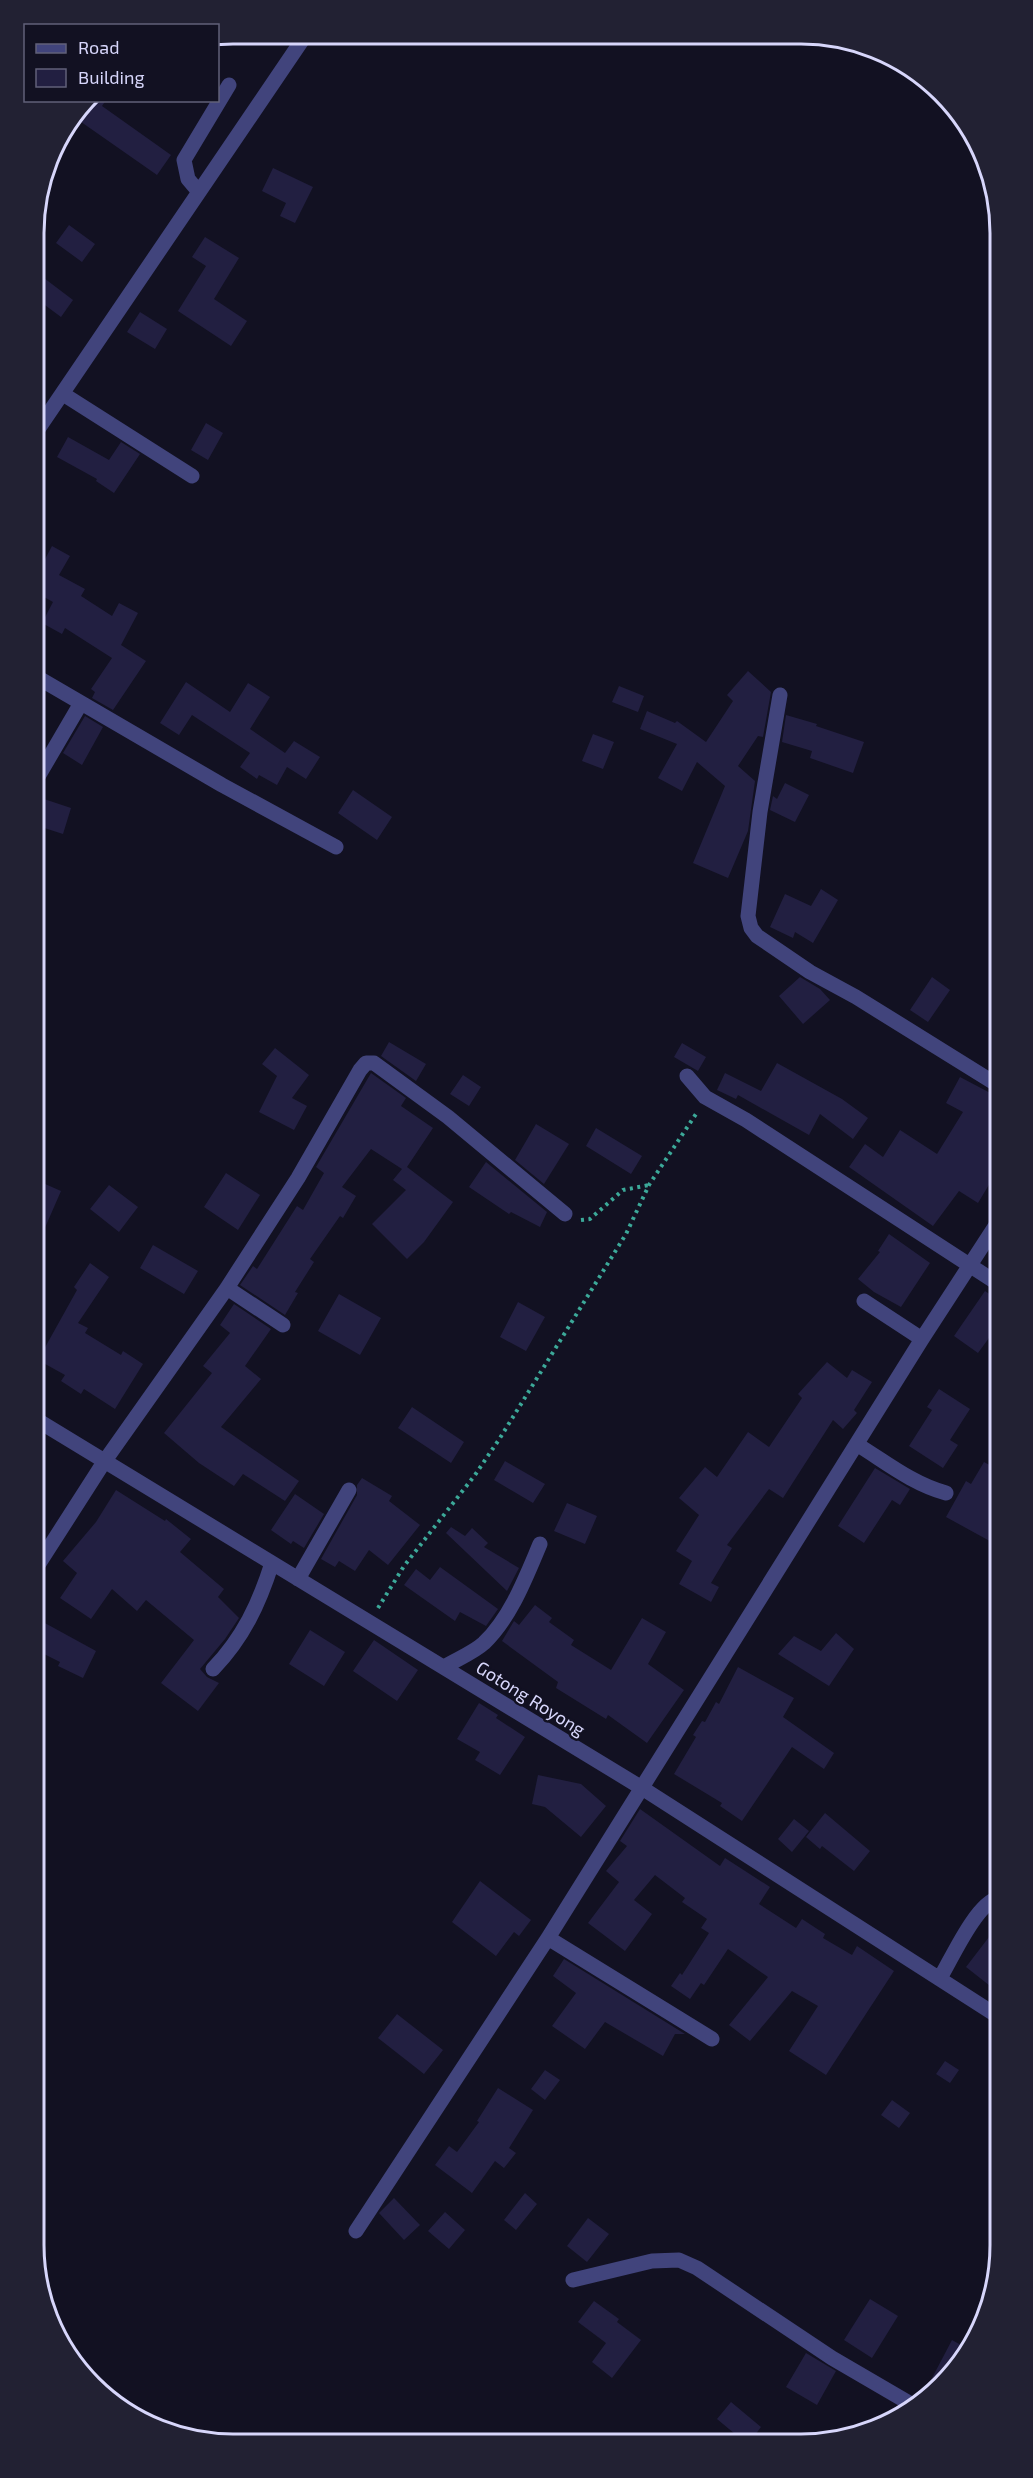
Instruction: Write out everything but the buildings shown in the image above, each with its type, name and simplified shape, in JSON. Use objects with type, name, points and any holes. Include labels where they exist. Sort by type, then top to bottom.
[{"type":"street","points":[[44,421],[300,44]]},
{"type":"street","points":[[219,102],[229,85]]},
{"type":"street","points":[[199,192],[188,179],[184,160],[219,102]]},
{"type":"street","points":[[63,394],[192,476]]},
{"type":"street","points":[[44,681],[222,785],[336,848]]},
{"type":"street","points":[[780,695],[760,812],[748,916],[751,928],[757,936],[810,972],[856,997],[990,1080]]},
{"type":"street","points":[[44,766],[81,703]]},
{"type":"street","points":[[44,1556],[104,1462],[227,1288],[297,1178],[360,1070],[366,1064],[374,1063],[448,1117],[565,1214]]},
{"type":"street","points":[[687,1076],[705,1096],[746,1120],[989,1279]]},
{"type":"street","points":[[356,2231],[548,1938],[858,1445],[922,1339],[990,1235]]},
{"type":"street","points":[[227,1288],[283,1325]]},
{"type":"street","points":[[864,1301],[922,1339]]},
{"type":"street","name":"Gotong Royong","points":[[44,1424],[642,1788],[989,2010]]},
{"type":"street","points":[[858,1445],[905,1477],[946,1493]]},
{"type":"street","points":[[298,1579],[349,1490]]},
{"type":"street","points":[[444,1667],[474,1650],[493,1632],[524,1581],[540,1544]]},
{"type":"street","points":[[213,1669],[231,1650],[251,1617],[272,1563]]},
{"type":"street","points":[[940,1978],[978,1914],[989,1902]]},
{"type":"street","points":[[548,1938],[712,2038]]},
{"type":"street","points":[[573,2280],[652,2261],[679,2260],[698,2268],[760,2313],[907,2402]]},
{"type":"path","points":[[370,1622],[404,1566],[500,1438],[626,1234],[649,1185],[693,1121],[705,1096]]},
{"type":"path","points":[[565,1214],[578,1221],[590,1219],[623,1190],[649,1185]]}]
